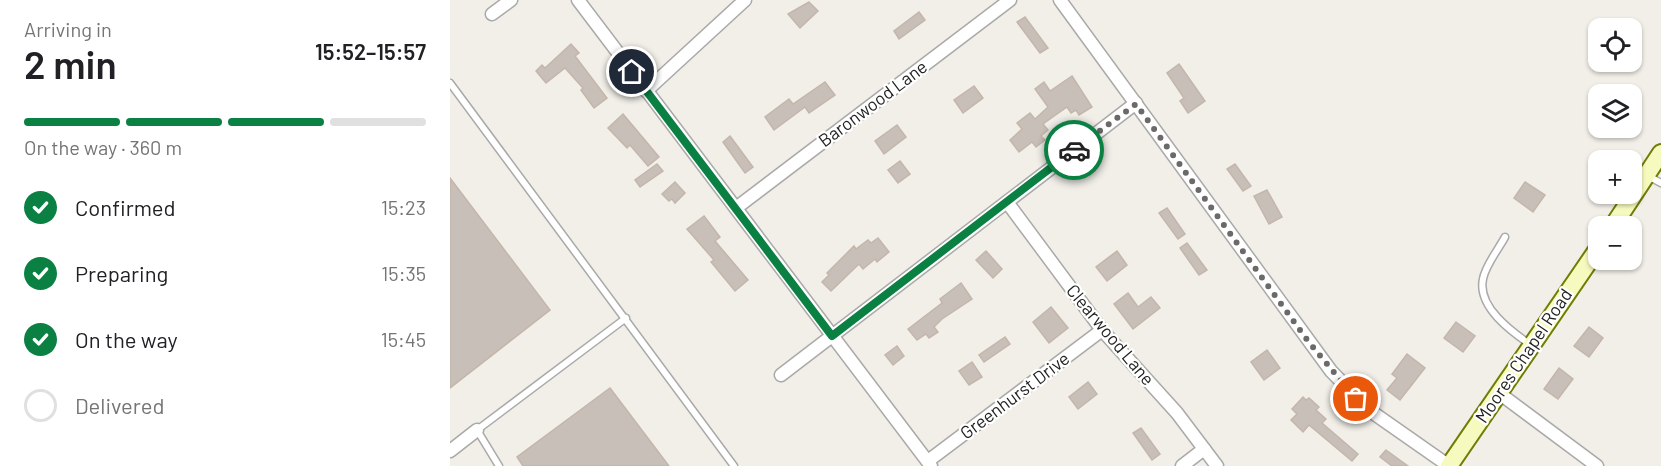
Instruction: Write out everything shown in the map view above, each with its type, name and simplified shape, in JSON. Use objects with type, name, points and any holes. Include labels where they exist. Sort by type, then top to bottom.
[{"type":"main road","points":[[1622,216],[1654,179],[1661,153]]},
{"type":"main road","name":"Moores Chapel Road","points":[[1449,466],[1588,263]]},
{"type":"street","points":[[492,14],[511,0]]},
{"type":"street","points":[[578,0],[929,464]]},
{"type":"street","points":[[646,91],[745,0]]},
{"type":"street","name":"Baronwood Lane","points":[[736,208],[1011,0]]},
{"type":"street","points":[[1060,0],[1331,371],[1368,410],[1449,466]]},
{"type":"street","points":[[781,375],[1136,104]]},
{"type":"street","name":"Clearwood Lane","points":[[1007,202],[1102,330],[1176,412],[1217,466]]},
{"type":"street","name":"Greenhurst Drive","points":[[929,464],[1102,330]]},
{"type":"street","points":[[1499,393],[1597,466]]},
{"type":"street","points":[[450,451],[477,430]]},
{"type":"street","points":[[1182,466],[1204,449]]},
{"type":"lane","points":[[450,83],[734,466]]},
{"type":"lane","points":[[1505,237],[1483,278],[1483,294],[1511,331],[1531,346]]},
{"type":"lane","points":[[499,466],[477,430],[626,318]]},
{"type":"building","points":[[809,2],[818,11],[800,28],[788,14]]},
{"type":"building","points":[[919,12],[925,20],[899,39],[894,31]]},
{"type":"building","points":[[1025,17],[1048,48],[1040,53],[1017,22]]},
{"type":"building","points":[[571,44],[579,53],[575,56],[607,98],[594,108],[581,90],[583,88],[565,68],[546,83],[536,71],[542,65],[545,68]]},
{"type":"building","points":[[1179,64],[1205,101],[1188,113],[1180,101],[1184,98],[1167,73]]},
{"type":"building","points":[[1072,76],[1092,107],[1079,115],[1076,110],[1071,113],[1067,107],[1043,124],[1048,130],[1041,136],[1045,140],[1036,147],[1032,142],[1019,152],[1010,140],[1022,129],[1017,123],[1030,113],[1035,119],[1048,107],[1035,89],[1044,82],[1050,91]]},
{"type":"building","points":[[825,82],[835,95],[809,113],[805,107],[774,130],[765,117],[789,99],[793,104]]},
{"type":"building","points":[[974,86],[983,98],[963,113],[954,100]]},
{"type":"building","points":[[623,114],[659,157],[648,166],[630,145],[627,148],[608,128]]},
{"type":"building","points":[[897,125],[906,137],[884,154],[875,141]]},
{"type":"building","points":[[730,136],[753,167],[745,173],[723,142]]},
{"type":"building","points":[[900,161],[910,174],[898,183],[888,170]]},
{"type":"building","points":[[657,164],[663,171],[640,187],[635,180]]},
{"type":"building","points":[[1235,164],[1251,186],[1243,191],[1227,169]]},
{"type":"building","points":[[450,178],[550,310],[450,388]]},
{"type":"building","points":[[675,182],[685,193],[675,203],[662,194]]},
{"type":"building","points":[[1525,182],[1545,195],[1533,212],[1514,198]]},
{"type":"building","points":[[1267,190],[1282,217],[1269,224],[1254,196]]},
{"type":"building","points":[[1167,208],[1185,234],[1178,239],[1159,213]]},
{"type":"building","points":[[704,216],[720,237],[715,241],[748,280],[735,291],[711,262],[714,260],[687,229]]},
{"type":"building","points":[[878,238],[889,252],[877,262],[875,259],[863,269],[859,264],[831,291],[822,282],[829,275],[827,273],[854,246],[856,249],[868,240],[871,243]]},
{"type":"building","points":[[1187,243],[1207,270],[1199,275],[1180,248]]},
{"type":"building","points":[[986,251],[1002,269],[993,278],[976,260]]},
{"type":"building","points":[[1117,251],[1127,265],[1107,281],[1096,267]]},
{"type":"building","points":[[961,283],[972,299],[942,319],[934,327],[938,332],[929,338],[926,334],[917,340],[908,329],[942,303],[940,299]]},
{"type":"building","points":[[1128,293],[1138,307],[1151,297],[1160,308],[1133,329],[1114,304]]},
{"type":"building","points":[[1051,307],[1068,328],[1049,343],[1033,322]]},
{"type":"building","points":[[1456,322],[1475,336],[1463,352],[1444,338]]},
{"type":"building","points":[[1589,327],[1603,338],[1589,357],[1574,346]]},
{"type":"building","points":[[1005,337],[1010,344],[984,362],[979,355]]},
{"type":"building","points":[[897,346],[904,356],[893,365],[885,355]]},
{"type":"building","points":[[1267,350],[1280,368],[1264,380],[1251,362]]},
{"type":"building","points":[[1407,354],[1425,368],[1400,400],[1387,390],[1397,378],[1392,374]]},
{"type":"building","points":[[972,362],[982,377],[969,385],[959,371]]},
{"type":"building","points":[[1559,368],[1573,379],[1558,399],[1544,389]]},
{"type":"building","points":[[1088,382],[1097,394],[1078,409],[1069,397]]},
{"type":"building","points":[[610,388],[669,466],[523,466],[517,457]]},
{"type":"building","points":[[1303,397],[1306,400],[1309,398],[1319,407],[1316,410],[1326,419],[1322,423],[1358,454],[1352,461],[1309,425],[1303,432],[1291,420],[1297,414],[1292,409]]},
{"type":"building","points":[[1141,428],[1160,454],[1152,460],[1133,433]]},
{"type":"building","points":[[1386,450],[1408,466],[1392,466],[1380,457]]},
{"type":"way so far","points":[[1074,150],[1136,104],[1308,341],[1356,399]]},
{"type":"route","points":[[632,72],[832,336],[1074,150]]}]
